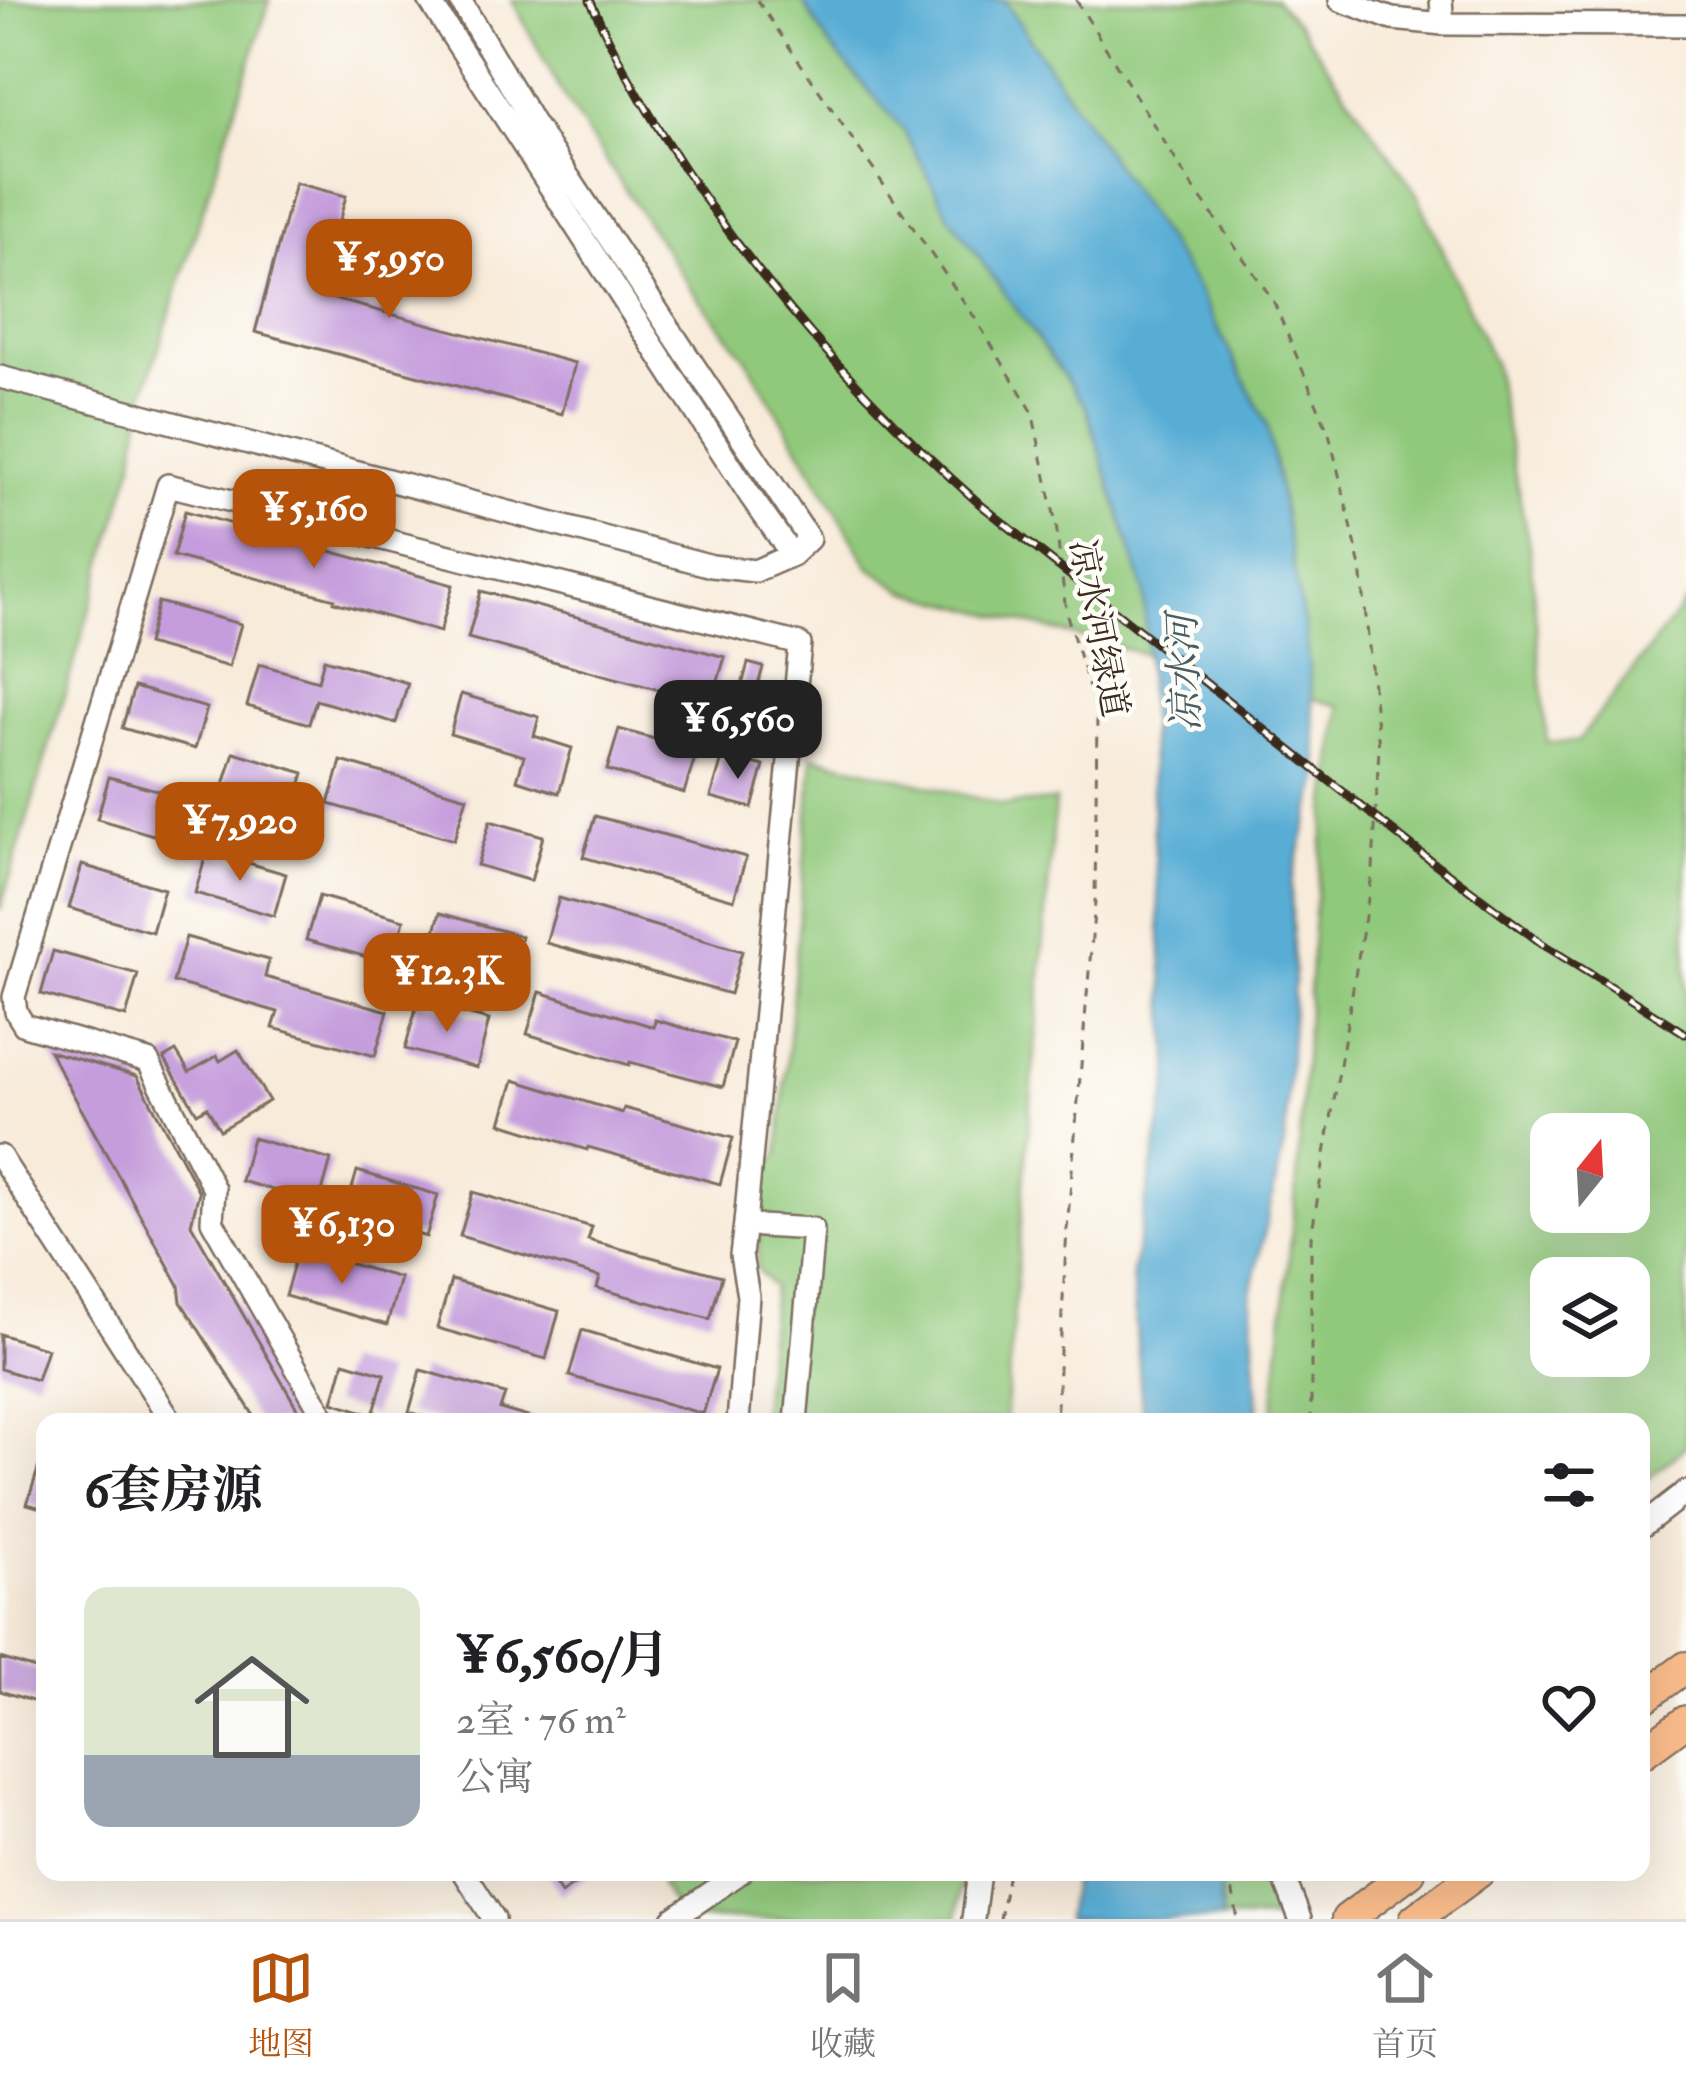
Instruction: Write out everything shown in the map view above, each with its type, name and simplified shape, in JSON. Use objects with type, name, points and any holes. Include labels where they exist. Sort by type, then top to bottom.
[{"type":"highway","points":[[1650,1747],[1686,1721]]},
{"type":"highway","points":[[1350,1917],[1398,1881]]},
{"type":"highway","points":[[1414,1919],[1467,1881]]},
{"type":"street","points":[[429,0],[751,497],[801,547]]},
{"type":"street","points":[[460,0],[801,547]]},
{"type":"street","points":[[1340,0],[1392,20],[1443,24],[1686,25]]},
{"type":"street","points":[[1441,0],[1443,24]]},
{"type":"street","points":[[0,377],[712,566],[755,571],[801,547]]},
{"type":"street","points":[[322,1413],[212,1221],[214,1189],[148,1061],[24,1025],[16,1012],[14,997],[168,485],[800,644],[741,1255],[748,1296],[739,1413]]},
{"type":"street","points":[[0,1156],[166,1413]]},
{"type":"street","points":[[746,1223],[812,1229],[797,1413]]},
{"type":"street","points":[[1650,1520],[1686,1492]]},
{"type":"street","points":[[470,1881],[494,1919]]},
{"type":"street","points":[[673,1919],[728,1881]]},
{"type":"street","points":[[973,1919],[978,1881]]},
{"type":"street","points":[[1285,1881],[1300,1919]]},
{"type":"path","name":"凉水河绿道","points":[[757,0],[973,315],[1031,411],[1056,524],[1066,612],[1097,714],[1095,902],[1057,1413]]},
{"type":"path","points":[[1076,0],[1190,183],[1273,300],[1329,433],[1361,567],[1379,748],[1373,868],[1311,1237],[1311,1413]]},
{"type":"path","points":[[1000,1919],[1006,1881]]},
{"type":"path","points":[[1231,1881],[1238,1919]]},
{"type":"green space","points":[[0,0],[270,0],[145,391],[133,465],[0,910]]},
{"type":"green space","points":[[512,0],[1275,0],[1300,27],[1417,194],[1493,362],[1529,545],[1547,742],[1578,741],[1686,602],[1686,1446],[1650,1477],[1650,1413],[1273,1413],[1297,1180],[1314,914],[1340,706],[905,591],[869,567],[746,358],[690,287],[565,99]]},
{"type":"green space","points":[[813,756],[1003,805],[1055,801],[1006,1413],[761,1413],[773,1287],[757,1269],[764,1168],[779,1154]]},
{"type":"green space","points":[[666,1881],[961,1881],[957,1919],[682,1919],[660,1885]]},
{"type":"green space","points":[[1220,1881],[1279,1881],[1289,1919],[1221,1919]]},
{"type":"water","name":"凉水河","points":[[802,0],[1004,0],[1196,286],[1267,424],[1305,629],[1320,778],[1291,883],[1294,983],[1285,1140],[1251,1293],[1258,1413],[1142,1413],[1132,1273],[1170,1074],[1144,591],[1086,407],[948,214],[903,129],[829,45]]},
{"type":"water","points":[[1072,1881],[1220,1881],[1221,1919],[1066,1919]]},
{"type":"building","points":[[295,183],[346,196],[319,295],[575,363],[562,414],[255,332]]},
{"type":"building","points":[[185,511],[453,585],[440,632],[173,556]]},
{"type":"building","points":[[481,591],[725,657],[711,704],[468,638]]},
{"type":"building","points":[[158,602],[241,624],[229,667],[147,644]]},
{"type":"building","points":[[324,659],[408,683],[396,723],[316,700],[309,724],[247,706],[259,664],[318,681]]},
{"type":"building","points":[[748,663],[763,667],[750,715],[735,711]]},
{"type":"building","points":[[134,687],[207,708],[195,749],[122,728]]},
{"type":"building","points":[[461,694],[539,717],[534,736],[572,748],[559,793],[517,780],[524,756],[450,734]]},
{"type":"building","points":[[619,729],[697,751],[684,793],[607,770]]},
{"type":"building","points":[[234,752],[304,773],[290,819],[220,798]]},
{"type":"building","points":[[723,755],[764,766],[752,808],[711,797]]},
{"type":"building","points":[[341,761],[467,797],[454,840],[329,804]]},
{"type":"building","points":[[109,777],[190,799],[178,842],[97,819]]},
{"type":"building","points":[[595,816],[746,857],[734,900],[583,857]]},
{"type":"building","points":[[490,821],[543,836],[531,881],[477,865]]},
{"type":"building","points":[[207,851],[286,874],[274,916],[195,893]]},
{"type":"building","points":[[82,865],[164,889],[152,932],[69,908]]},
{"type":"building","points":[[319,896],[404,920],[392,964],[306,940]]},
{"type":"building","points":[[559,898],[742,951],[730,994],[546,943]]},
{"type":"building","points":[[440,913],[521,936],[509,982],[427,959]]},
{"type":"building","points":[[186,937],[269,960],[265,977],[388,1011],[375,1056],[273,1028],[278,1012],[173,982]]},
{"type":"building","points":[[53,951],[138,974],[126,1017],[41,994]]},
{"type":"building","points":[[540,992],[654,1027],[655,1020],[735,1042],[723,1087],[527,1034]]},
{"type":"building","points":[[418,1001],[489,1020],[477,1068],[405,1049]]},
{"type":"building","points":[[238,1050],[269,1101],[220,1130],[207,1107],[197,1113],[164,1058],[176,1051],[189,1072]]},
{"type":"building","points":[[49,1051],[137,1076],[199,1192],[191,1224],[300,1413],[252,1413],[181,1302],[179,1285]]},
{"type":"building","points":[[514,1080],[622,1113],[624,1108],[733,1138],[720,1184],[501,1123]]},
{"type":"building","points":[[252,1138],[331,1160],[319,1203],[241,1181]]},
{"type":"building","points":[[357,1171],[438,1195],[426,1237],[345,1213]]},
{"type":"building","points":[[473,1192],[592,1227],[588,1240],[722,1276],[710,1319],[597,1288],[600,1277],[460,1236]]},
{"type":"building","points":[[298,1249],[400,1278],[387,1325],[285,1296]]},
{"type":"building","points":[[451,1280],[559,1311],[546,1359],[437,1328]]},
{"type":"building","points":[[582,1330],[717,1369],[703,1413],[569,1376]]},
{"type":"building","points":[[0,1334],[47,1349],[37,1380],[0,1369]]},
{"type":"building","points":[[344,1362],[385,1374],[374,1413],[333,1402]]},
{"type":"building","points":[[421,1370],[505,1394],[500,1409],[514,1413],[413,1413],[409,1412]]},
{"type":"building","points":[[36,1476],[36,1506],[27,1504]]},
{"type":"building","points":[[0,1658],[36,1669],[36,1702],[0,1691]]},
{"type":"building","points":[[553,1881],[580,1881],[561,1894]]},
{"type":"railway","points":[[590,0],[624,70],[710,206],[812,335],[924,452],[981,505],[1418,851],[1544,945],[1686,1034]]}]
